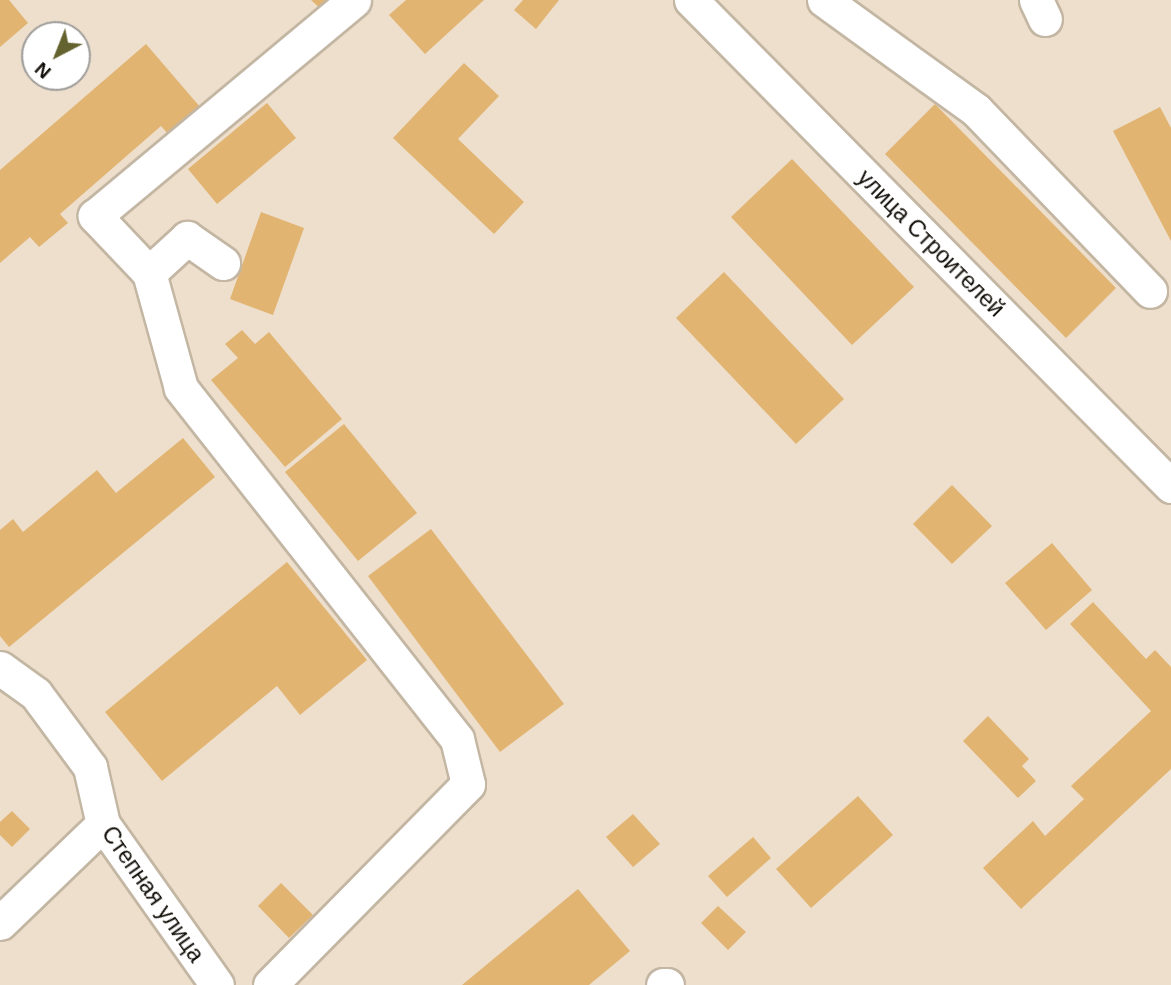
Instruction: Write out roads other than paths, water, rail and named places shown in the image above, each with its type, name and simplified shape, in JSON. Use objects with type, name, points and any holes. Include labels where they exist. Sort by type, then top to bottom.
[{"type":"street","points":[[270,985],[468,784],[457,739],[181,388],[149,273],[94,216],[354,0]]},
{"type":"street","name":"улица Строителей","points":[[691,0],[1171,486]]},
{"type":"street","points":[[824,0],[976,110],[1150,291]]},
{"type":"street","points":[[149,273],[187,238],[223,263]]},
{"type":"street","name":"Степная улица","points":[[0,668],[36,694],[90,767],[103,824],[217,985]]},
{"type":"street","points":[[0,923],[103,824]]}]
